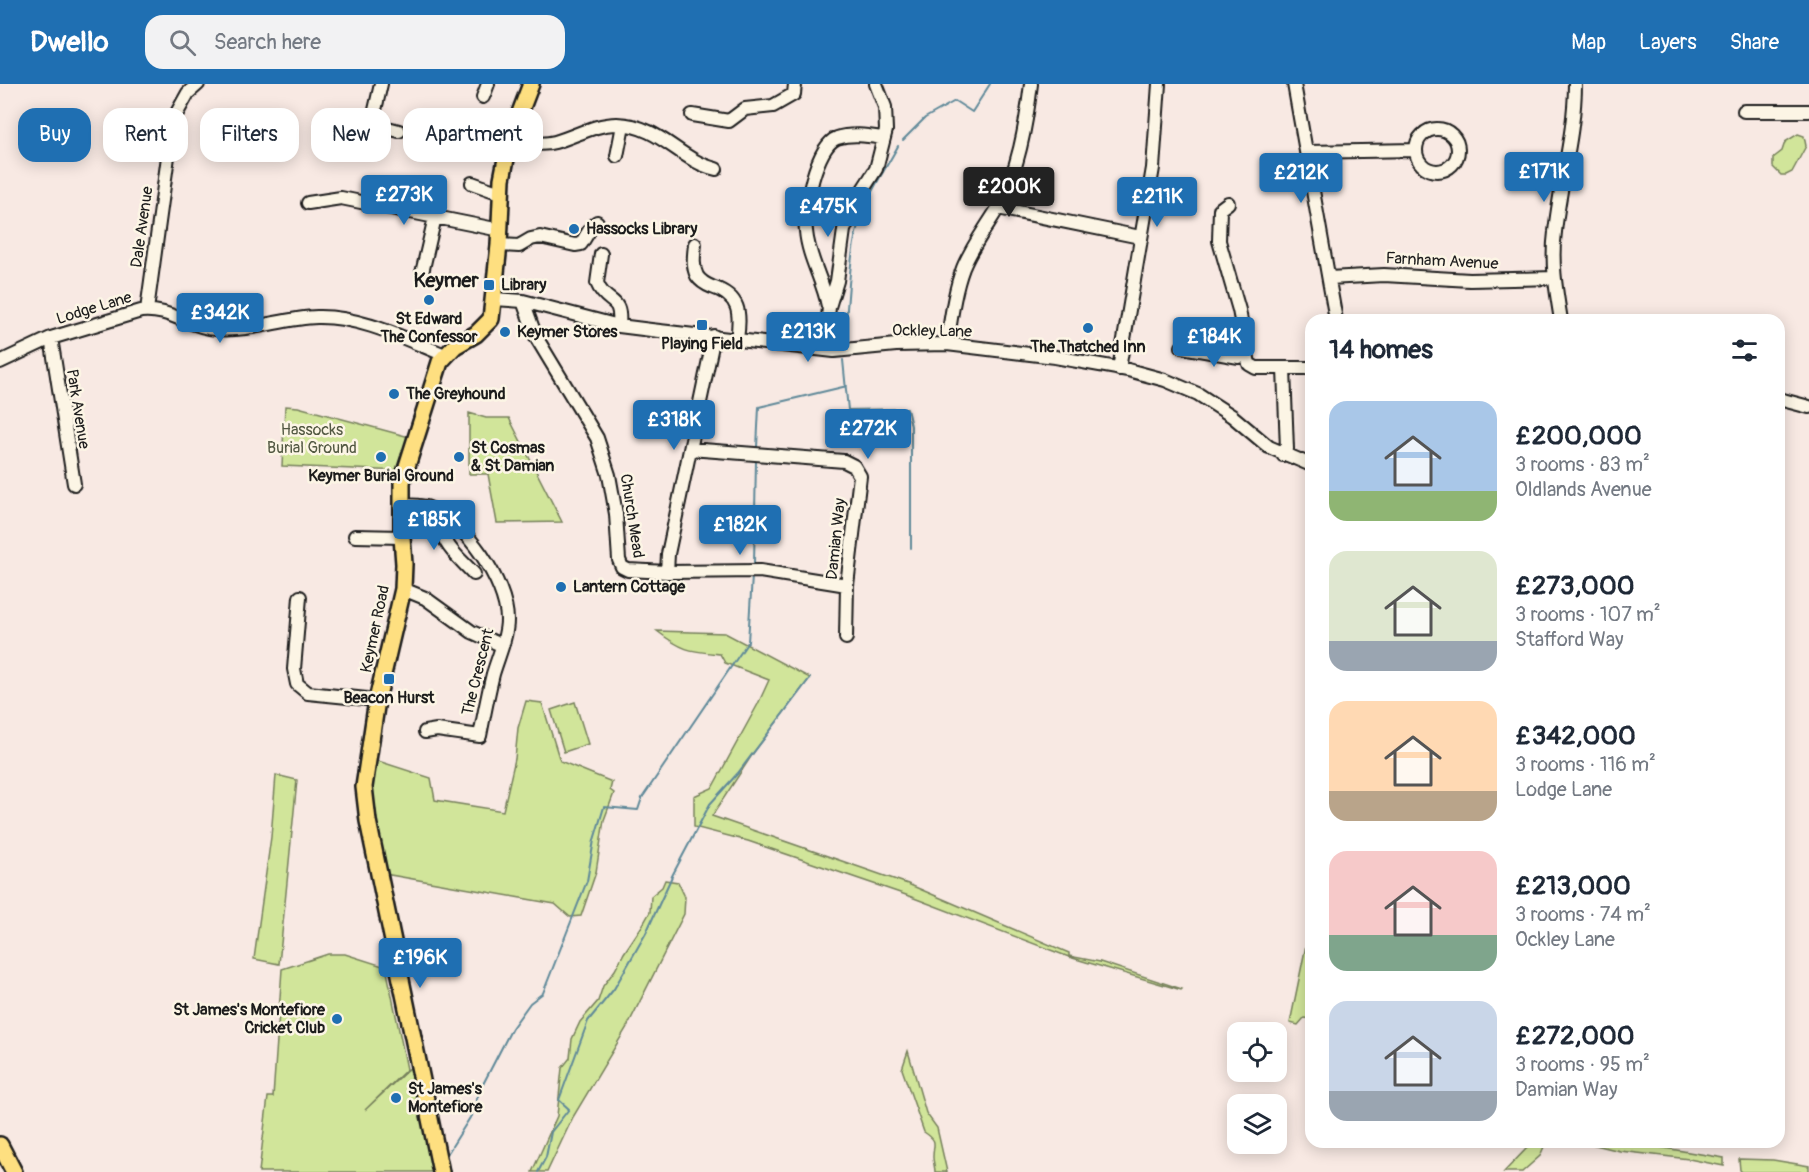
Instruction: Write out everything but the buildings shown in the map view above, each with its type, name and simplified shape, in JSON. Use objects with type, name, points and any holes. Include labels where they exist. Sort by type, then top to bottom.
[{"type":"main road","points":[[522,108],[531,84]]},
{"type":"main road","points":[[445,355],[455,346],[476,334],[491,320],[499,238],[500,193],[506,162]]},
{"type":"main road","name":"Keymer Road","points":[[441,1168],[364,798],[364,787],[377,700],[403,589],[405,564],[402,537],[402,482],[437,371],[445,355]]},
{"type":"main road","points":[[0,1145],[14,1172]]},
{"type":"street","name":"Dale Avenue","points":[[147,310],[173,120],[188,93],[198,84]]},
{"type":"street","points":[[375,108],[381,84]]},
{"type":"street","points":[[483,97],[488,84]]},
{"type":"street","points":[[692,115],[729,121],[745,109],[773,106],[789,98],[794,94],[795,84]]},
{"type":"street","points":[[825,350],[829,307],[837,280],[844,230],[860,194],[876,169],[887,120],[876,84]]},
{"type":"street","points":[[947,344],[951,314],[963,269],[978,237],[998,208],[1015,165],[1026,122],[1031,84]]},
{"type":"street","points":[[1119,369],[1153,168],[1159,84]]},
{"type":"street","points":[[1294,84],[1335,314]]},
{"type":"street","points":[[1560,314],[1554,278],[1555,231],[1575,84]]},
{"type":"street","points":[[1744,111],[1809,111]]},
{"type":"street","points":[[617,156],[623,125]]},
{"type":"street","points":[[543,143],[597,127],[623,125],[646,130],[662,138],[702,166],[716,169]]},
{"type":"street","points":[[391,128],[399,130]]},
{"type":"street","points":[[829,307],[823,283],[809,250],[805,230],[806,210],[814,174],[828,144],[836,138],[856,135],[883,138]]},
{"type":"street","points":[[1307,152],[1415,150]]},
{"type":"street","points":[[472,183],[500,193]]},
{"type":"street","points":[[308,203],[341,198],[435,217],[519,246],[540,237],[575,245],[581,243],[597,222]]},
{"type":"street","points":[[1228,203],[1220,209],[1219,241],[1239,310],[1249,364],[1256,368],[1305,368]]},
{"type":"street","points":[[998,208],[1140,237]]},
{"type":"street","points":[[422,273],[435,217]]},
{"type":"street","points":[[695,243],[693,262],[698,278],[705,284],[729,294],[737,304],[738,339]]},
{"type":"street","points":[[601,254],[597,283],[607,297],[619,306],[619,326]]},
{"type":"street","name":"Farnham Avenue","points":[[1329,278],[1384,274],[1470,280],[1554,278]]},
{"type":"street","name":"Ockley Lane","points":[[494,299],[523,301],[619,326],[825,350],[947,344],[1055,357],[1119,369],[1165,380],[1198,394],[1232,416],[1269,447],[1305,463]]},
{"type":"street","name":"Church Mead","points":[[523,301],[536,337],[597,438],[609,476],[619,560],[622,567],[628,570],[667,572],[760,571],[847,585]]},
{"type":"street","name":"Lodge Lane","points":[[0,362],[51,338],[147,310],[161,311],[202,327],[225,329],[260,327],[315,317],[333,317],[372,327],[445,355]]},
{"type":"street","points":[[667,572],[668,554],[714,336]]},
{"type":"street","name":"Park Avenue","points":[[51,338],[74,484]]},
{"type":"street","points":[[1182,347],[1239,357],[1246,355]]},
{"type":"street","points":[[1283,455],[1287,449],[1284,369]]},
{"type":"street","points":[[1785,401],[1809,407]]},
{"type":"street","name":"Damian Way","points":[[690,449],[844,461],[854,466],[860,476],[847,585],[846,638]]},
{"type":"street","name":"The Crescent","points":[[402,505],[429,508],[445,517],[468,539],[493,574],[502,594],[507,620],[480,736],[437,730],[425,732]]},
{"type":"street","points":[[445,517],[441,525],[446,542],[474,574]]},
{"type":"street","points":[[355,536],[402,537]]},
{"type":"street","points":[[403,589],[434,603],[472,632],[501,645]]},
{"type":"street","points":[[300,597],[294,669],[297,684],[308,693],[377,700]]},
{"type":"green space","points":[[1798,134],[1804,136],[1806,146],[1792,172],[1781,175],[1773,167],[1773,158],[1782,151],[1785,142]]},
{"type":"green space","name":"Hassocks Burial Ground","points":[[285,406],[298,407],[413,438],[402,471],[282,466]]},
{"type":"green space","points":[[469,413],[486,418],[509,418],[562,522],[497,523],[488,474],[469,474]]},
{"type":"green space","points":[[657,631],[725,633],[810,678],[754,752],[712,816],[908,884],[1069,953],[1069,956],[1100,962],[1182,989],[1069,957],[906,895],[748,841],[694,827],[694,796],[712,788],[769,680],[725,663],[720,654],[693,651],[673,643]]},
{"type":"green space","points":[[526,701],[542,703],[560,761],[612,782],[610,790],[614,793],[604,820],[596,872],[581,916],[570,917],[555,904],[379,873],[368,821],[369,758],[431,778],[435,800],[503,811],[515,759],[518,728]]},
{"type":"green space","points":[[575,702],[588,744],[564,752],[551,710]]},
{"type":"green space","points":[[276,775],[297,780],[279,964],[254,959],[271,837]]},
{"type":"green space","points":[[665,880],[678,882],[685,897],[684,914],[627,1027],[573,1117],[547,1172],[532,1172],[557,1116],[562,1068],[570,1058],[572,1039],[580,1022],[598,1001],[603,986],[650,912],[651,896],[662,887]]},
{"type":"green space","points":[[1305,950],[1305,1018],[1298,1025],[1290,1023]]},
{"type":"green space","points":[[328,954],[345,954],[386,967],[407,1069],[365,1110],[412,1066],[436,1172],[259,1172],[268,1097],[273,1097],[282,969]]},
{"type":"green space","points":[[908,1051],[926,1113],[937,1128],[947,1172],[935,1172],[933,1141],[924,1132],[902,1069]]},
{"type":"green space","points":[[1527,1148],[1543,1148],[1540,1156],[1522,1172],[1504,1172]]},
{"type":"green space","points":[[1608,1148],[1665,1148],[1724,1158],[1724,1166],[1689,1159]]},
{"type":"green space","points":[[1739,1159],[1773,1160],[1809,1166],[1809,1172],[1742,1172]]},
{"type":"waterway","points":[[903,140],[925,118],[955,101],[972,112],[990,84]]},
{"type":"waterway","points":[[844,339],[850,269],[860,218],[869,197],[898,146]]},
{"type":"waterway","points":[[843,360],[848,410],[907,409],[911,426],[911,548]]},
{"type":"waterway","points":[[757,447],[759,407],[847,386]]},
{"type":"waterway","points":[[754,563],[756,461]]},
{"type":"waterway","points":[[444,1159],[471,1116],[480,1090],[512,1028],[530,1003],[543,993],[587,881],[594,840],[604,807],[638,810],[642,798],[748,642],[752,576]]},
{"type":"waterway","points":[[538,1172],[546,1157],[551,1132],[569,1109],[559,1100],[588,1021],[614,989],[646,933],[673,874],[710,804],[738,773],[810,678]]},
{"type":"place","name":"Hassocks Library","points":[[574,229]]},
{"type":"place","name":"Library","points":[[489,285]]},
{"type":"place","name":"St Edward The Confessor","points":[[429,300]]},
{"type":"place","name":"Playing Field","points":[[702,325]]},
{"type":"place","name":"The Thatched Inn","points":[[1088,328]]},
{"type":"place","name":"Keymer Stores","points":[[505,332]]},
{"type":"place","name":"The Greyhound","points":[[394,394]]},
{"type":"place","name":"Keymer Burial Ground","points":[[381,457]]},
{"type":"place","name":"St Cosmas & St Damian","points":[[459,457]]},
{"type":"place","name":"Lantern Cottage","points":[[561,587]]},
{"type":"place","name":"Beacon Hurst","points":[[389,679]]},
{"type":"place","name":"St James's Montefiore Cricket Club","points":[[337,1019]]},
{"type":"place","name":"St James's Montefiore","points":[[396,1098]]},
{"type":"district","name":"Keymer","points":[[446,280]]}]
